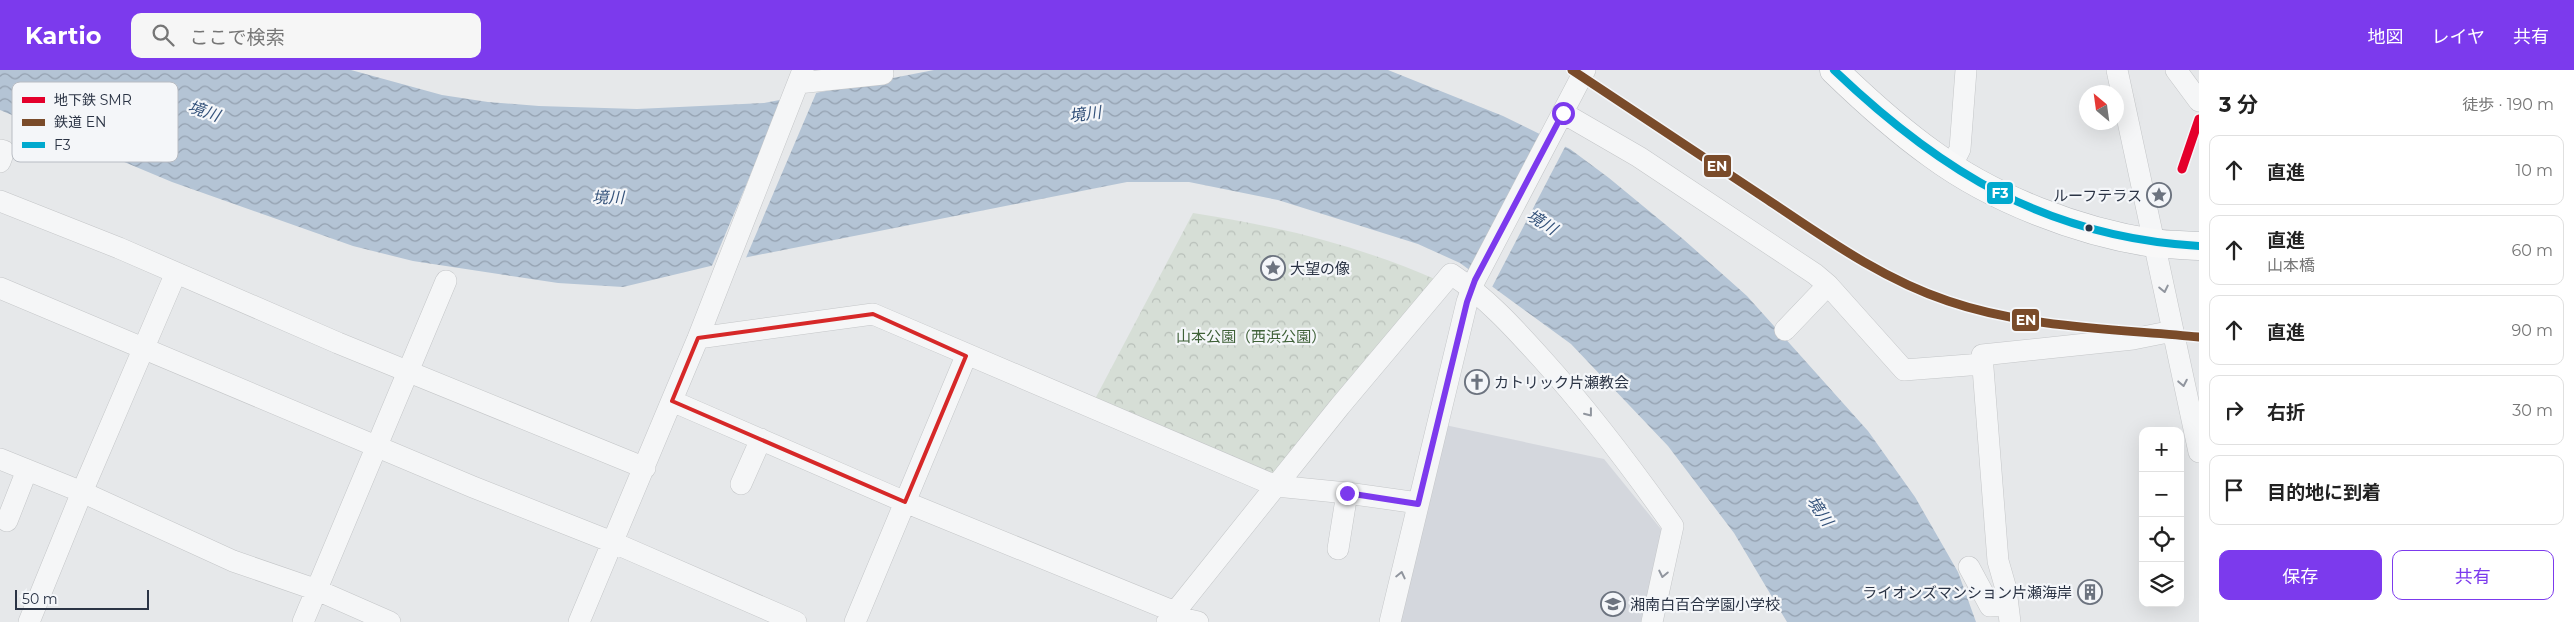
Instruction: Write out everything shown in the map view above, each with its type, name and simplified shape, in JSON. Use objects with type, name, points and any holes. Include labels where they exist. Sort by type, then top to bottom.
[{"type":"highway","points":[[1834,70],[1895,126],[1969,178],[2061,220],[2116,236],[2154,243],[2199,246]]},
{"type":"street","points":[[579,622],[698,338],[798,84],[883,74],[882,70]]},
{"type":"street","points":[[1390,622],[1418,504],[1478,290],[1551,136],[1585,70]]},
{"type":"street","points":[[1951,167],[1960,148],[1966,70]]},
{"type":"street","points":[[2117,70],[2199,452]]},
{"type":"street","points":[[2176,70],[2199,101]]},
{"type":"street","points":[[1563,113],[1639,157],[1815,274],[1904,370],[1982,364]]},
{"type":"street","points":[[0,150],[4,151],[0,162]]},
{"type":"street","points":[[0,201],[118,248],[175,275],[644,468]]},
{"type":"street","points":[[1172,617],[1340,406],[1450,274],[1478,290],[1545,344]]},
{"type":"street","points":[[29,622],[82,492],[175,275]]},
{"type":"street","points":[[303,622],[446,280]]},
{"type":"street","points":[[1786,330],[1828,286]]},
{"type":"street","points":[[0,288],[376,446],[612,542],[796,622]]},
{"type":"street","points":[[1478,290],[1577,398],[1673,526],[1652,622]]},
{"type":"street","points":[[698,338],[873,314],[966,356],[1276,486],[1347,493],[1418,504]]},
{"type":"street","points":[[2009,613],[1998,561],[1982,355],[2133,339],[2173,331]]},
{"type":"street","points":[[855,622],[966,356]]},
{"type":"street","points":[[672,401],[1172,617],[1198,622]]},
{"type":"street","points":[[741,484],[761,439]]},
{"type":"street","points":[[0,459],[82,492],[233,561],[317,590],[390,622]]},
{"type":"street","points":[[7,520],[27,470]]},
{"type":"street","points":[[1338,549],[1347,493]]},
{"type":"street","points":[[1969,567],[1990,606],[2009,613]]},
{"type":"highlighted area","points":[[873,314],[966,356],[905,502],[672,401],[698,338]]},
{"type":"shaded area","points":[[1445,425],[1604,459],[1665,534],[1648,622],[1398,622]]},
{"type":"green space","name":"山本公園（西浜公園）","points":[[1193,213],[1256,224],[1319,239],[1380,257],[1439,281],[1274,480],[1095,399]]},
{"type":"water","name":"境川","points":[[0,70],[351,70],[442,95],[488,102],[539,106],[637,109],[764,103],[934,70],[1388,70],[1503,116],[1570,149],[1609,178],[1683,239],[1747,296],[1868,431],[1915,497],[1958,572],[1976,622],[1787,622],[1734,533],[1668,446],[1571,344],[1460,263],[1418,244],[1278,200],[1189,182],[1127,182],[748,257],[623,287],[558,283],[413,261],[353,246],[172,182],[124,162],[178,162],[178,82],[12,82],[12,115],[0,110]]},
{"type":"pier","points":[[817,91],[745,260],[711,268],[783,98]]},
{"type":"pier","points":[[1555,139],[1566,145],[1491,289],[1469,273]]},
{"type":"metro line","name":"SMR","points":[[2182,169],[2199,119]]},
{"type":"rail line","name":"EN","points":[[1572,70],[1833,243],[1877,269],[1924,292],[1978,310],[2009,317],[2072,326],[2199,337]]},
{"type":"transit line","name":"F3","points":[[1834,70],[1874,107],[1915,140],[1957,169],[2000,193],[2045,214],[2093,229],[2144,240],[2199,246]]},
{"type":"place","name":"ルーフテラス","points":[[2159,195]]},
{"type":"place","name":"大望の像","points":[[1273,268]]},
{"type":"place","name":"カトリック片瀬教会","points":[[1477,382]]},
{"type":"place","name":"ライオンズマンション片瀬海岸","points":[[2090,592]]},
{"type":"place","name":"湘南白百合学園小学校","points":[[1613,604]]},
{"type":"route","points":[[1347,493],[1418,504],[1447,380],[1467,302],[1475,280],[1563,113]]}]
